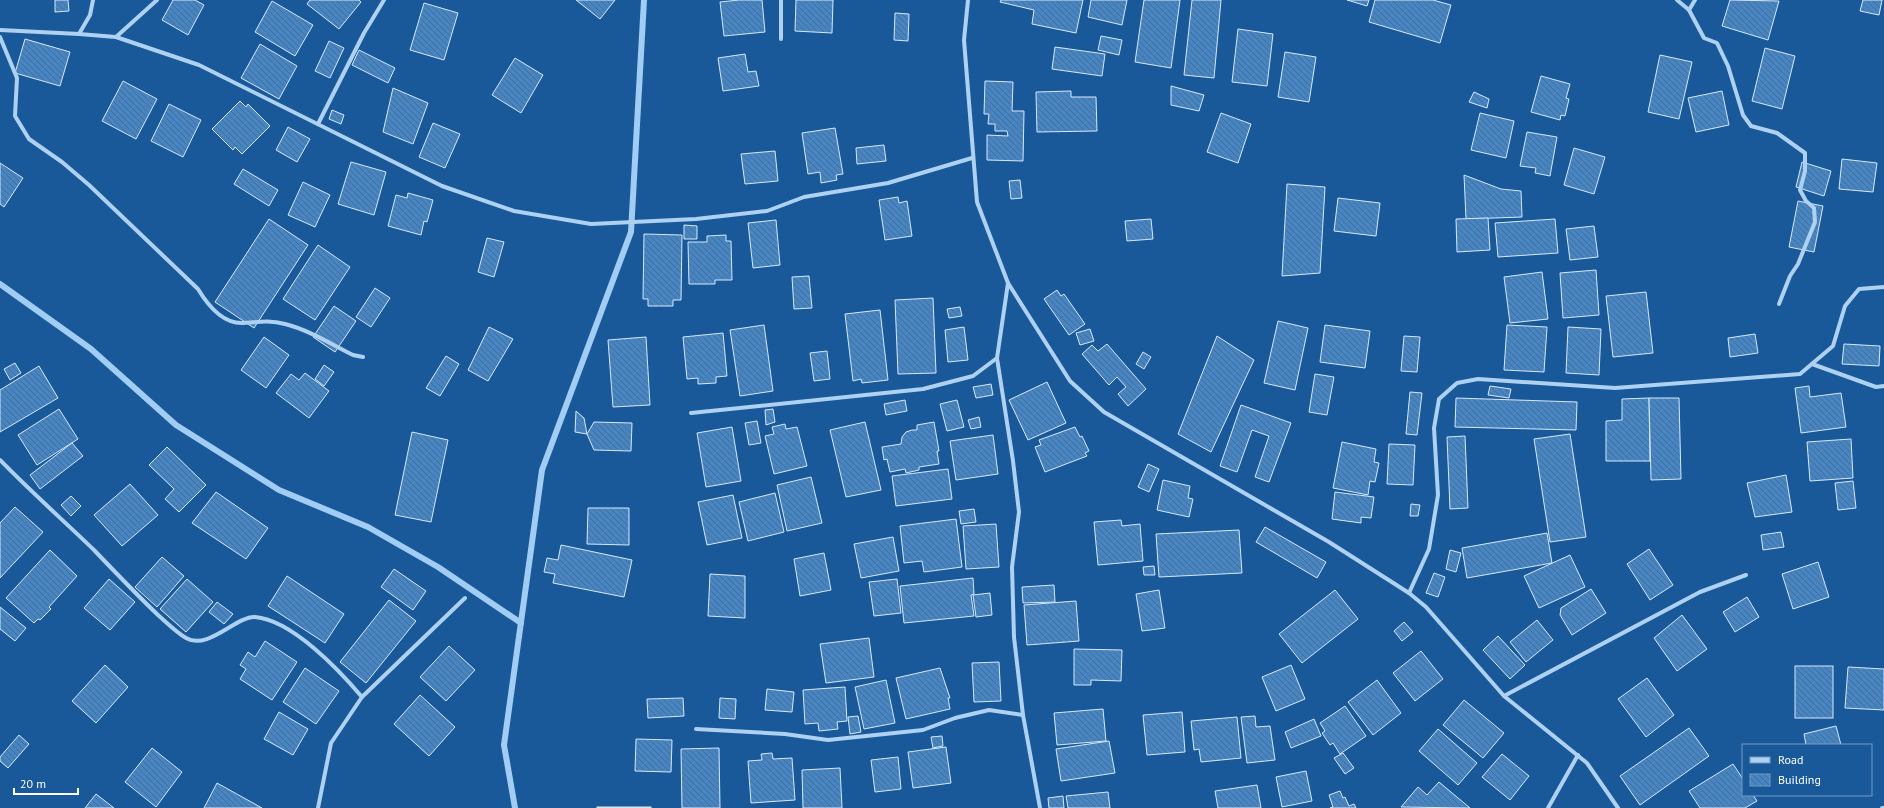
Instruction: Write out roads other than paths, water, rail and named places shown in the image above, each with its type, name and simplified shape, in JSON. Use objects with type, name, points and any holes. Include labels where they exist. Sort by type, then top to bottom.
[{"type":"street","points":[[79,34],[90,15],[93,0]]},
{"type":"street","points":[[116,37],[157,0]]},
{"type":"street","points":[[318,124],[364,33],[384,0]]},
{"type":"street","points":[[780,0],[781,39]]},
{"type":"street","points":[[968,0],[964,40],[972,158],[977,202],[1008,283],[1070,381],[1104,412],[1323,539],[1409,593],[1426,607],[1504,696],[1587,763],[1618,808]]},
{"type":"street","points":[[1677,0],[1689,10],[1704,38],[1717,43],[1728,66],[1743,115],[1751,126],[1777,133],[1805,153],[1805,171],[1800,190],[1806,201],[1814,208],[1814,222],[1798,264],[1790,276],[1779,304]]},
{"type":"street","points":[[1689,10],[1695,0]]},
{"type":"street","points":[[0,30],[116,37],[199,65],[442,186],[514,210],[591,224],[696,219],[767,211],[804,197],[888,183],[972,158]]},
{"type":"street","points":[[0,37],[17,78],[15,116],[29,139],[88,185],[198,289],[207,305],[225,318],[240,323],[269,320],[286,324],[353,355],[363,357]]},
{"type":"street","points":[[1008,283],[997,358],[1013,461],[1019,512],[1012,567],[1013,630],[1023,715],[1040,808]]},
{"type":"street","points":[[1409,593],[1429,549],[1438,495],[1434,428],[1439,399],[1458,383],[1478,379],[1615,388],[1800,374],[1833,346],[1845,306],[1859,289],[1884,287]]},
{"type":"street","points":[[691,413],[923,389],[973,376],[997,358]]},
{"type":"street","points":[[1812,364],[1876,387],[1884,386]]},
{"type":"street","points":[[0,460],[94,550],[144,601],[187,639],[203,640],[221,633],[246,618],[256,617],[281,624],[315,649],[362,697]]},
{"type":"street","points":[[1504,696],[1700,592],[1746,575]]},
{"type":"street","points":[[318,808],[331,743],[362,697],[465,598]]},
{"type":"street","points":[[696,729],[785,734],[828,740],[923,730],[955,718],[989,710],[1023,715]]},
{"type":"street","points":[[1548,808],[1578,755]]},
{"type":"waterway","points":[[515,808],[504,745],[542,470],[631,232],[644,0]]},
{"type":"waterway","points":[[0,284],[91,349],[176,425],[279,490],[368,527],[438,567],[521,623]]}]
